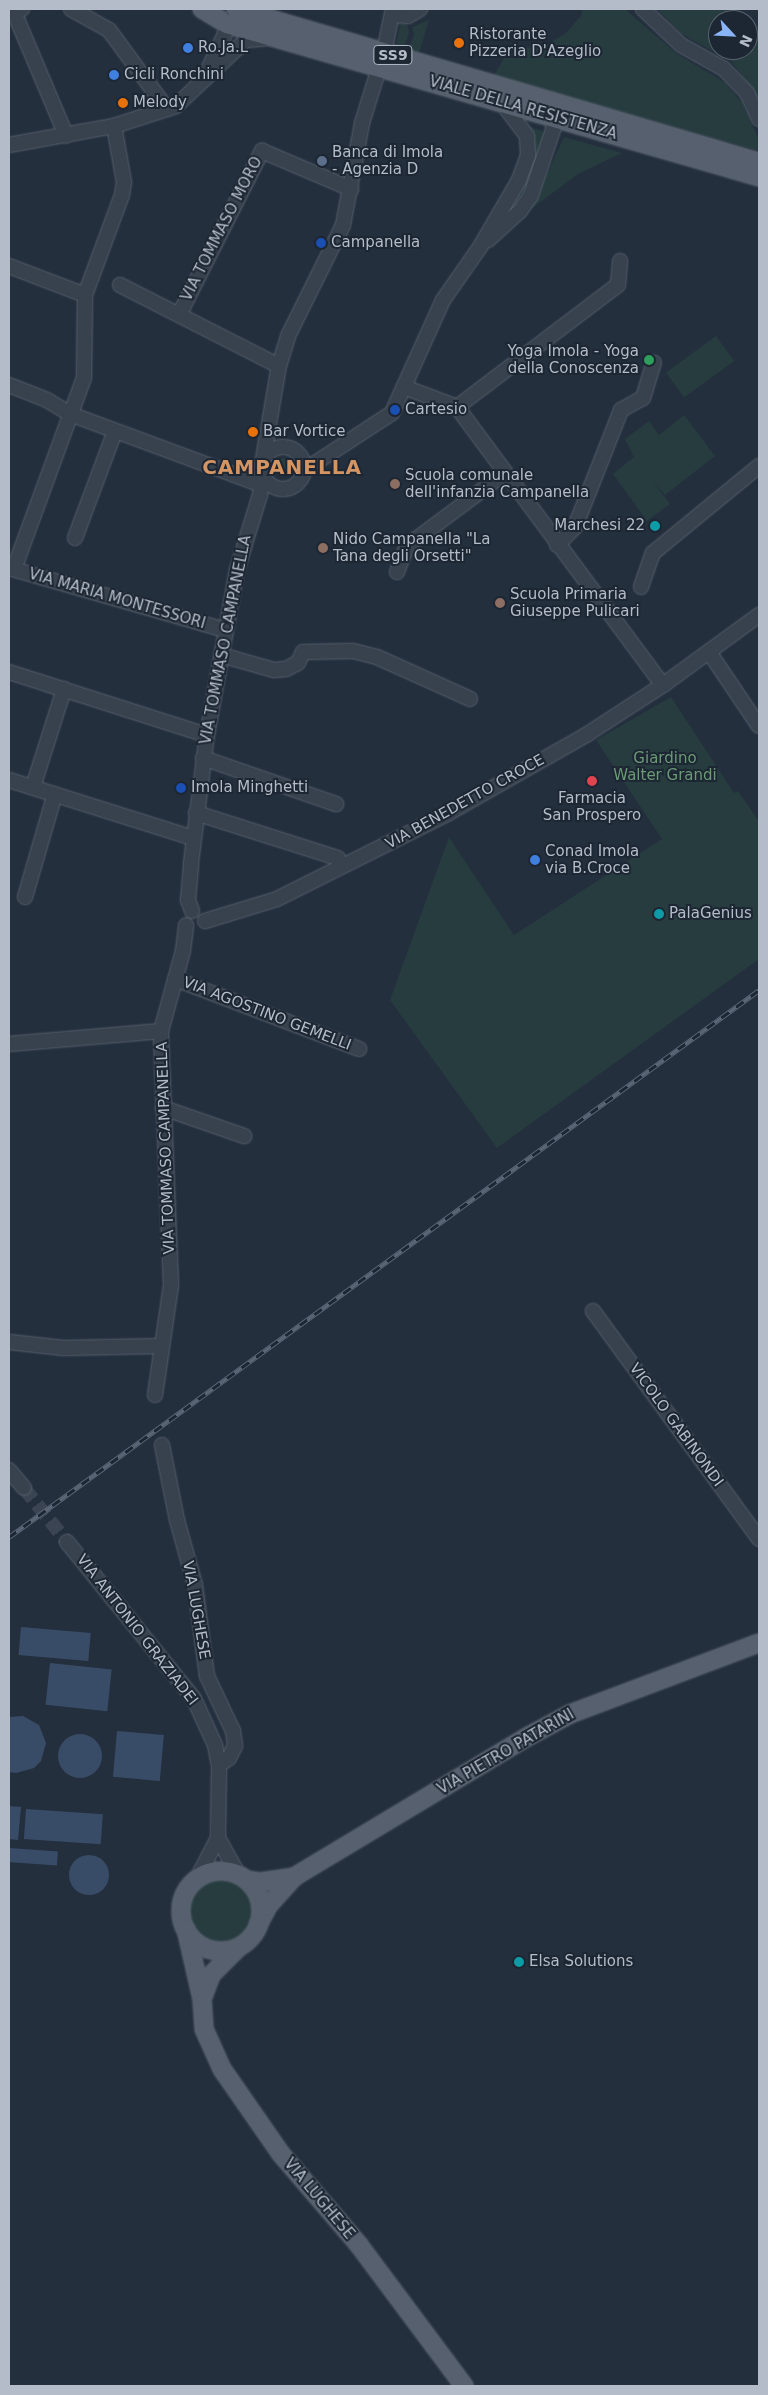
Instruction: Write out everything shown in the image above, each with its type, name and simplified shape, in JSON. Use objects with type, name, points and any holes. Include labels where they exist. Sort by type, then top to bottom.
[{"type":"main road","name":"VIALE DELLA RESISTENZA","points":[[202,9],[382,59],[551,114],[575,124],[759,177]]},
{"type":"main road","name":"VIALE DELLA RESISTENZA","points":[[236,18],[278,38],[382,59],[500,100],[551,114],[759,162]]},
{"type":"main road","name":"VIA PIETRO PATARINI","points":[[258,1925],[268,1906],[294,1877],[570,1714],[759,1643]]},
{"type":"main road","points":[[196,1880],[216,1871],[242,1877],[260,1901],[258,1925]]},
{"type":"main road","name":"VIA PIETRO PATARINI","points":[[242,1877],[260,1882],[294,1877]]},
{"type":"main road","name":"VIA LUGHESE","points":[[196,1880],[182,1902],[186,1930],[202,1999],[204,2029],[211,2050],[248,2110],[358,2245],[464,2386]]},
{"type":"main road","name":"VIA LUGHESE","points":[[202,1999],[211,1975],[258,1925]]},
{"type":"main road","points":[[186,1930],[204,1947],[217,1950],[241,1945]]},
{"type":"street","points":[[71,9],[109,30],[168,109]]},
{"type":"street","points":[[393,12],[408,16],[420,9]]},
{"type":"street","points":[[643,9],[681,45],[724,70],[747,93],[759,119]]},
{"type":"street","points":[[18,10],[66,135]]},
{"type":"street","name":"VIA TOMMASO CAMPANELLA","points":[[155,1395],[171,1285],[163,1108],[162,1031],[183,951],[201,913],[192,912],[188,900],[193,838],[203,758],[225,630],[243,542],[262,475],[279,366],[288,336],[343,225],[362,123],[382,59],[393,12]]},
{"type":"street","points":[[205,77],[236,18]]},
{"type":"street","points":[[226,59],[236,18]]},
{"type":"street","points":[[9,145],[114,126],[168,109],[188,98],[205,77],[246,40],[278,38]]},
{"type":"street","points":[[9,385],[47,400],[70,414],[115,431],[262,475],[270,484],[282,488],[293,486],[303,471],[392,413],[428,330],[519,180],[528,155],[527,136],[500,100]]},
{"type":"street","points":[[480,247],[520,210],[531,195],[551,114]]},
{"type":"street","points":[[11,569],[85,370],[85,295],[122,195],[124,182],[114,126]]},
{"type":"street","name":"VIA TOMMASO MORO","points":[[180,313],[262,151],[351,190]]},
{"type":"street","points":[[457,407],[618,284],[620,261]]},
{"type":"street","points":[[9,266],[85,295]]},
{"type":"street","points":[[120,285],[180,313],[279,366]]},
{"type":"street","points":[[557,544],[575,527],[621,410],[643,398],[654,363]]},
{"type":"street","points":[[404,387],[457,407],[662,685]]},
{"type":"street","name":"VIA TOMMASO CAMPANELLA","points":[[271,414],[278,438],[293,450]]},
{"type":"street","points":[[75,538],[115,431]]},
{"type":"street","points":[[262,475],[268,453],[293,450],[329,453]]},
{"type":"street","points":[[293,450],[303,471]]},
{"type":"street","points":[[641,587],[653,553],[759,466]]},
{"type":"street","points":[[397,572],[407,546],[505,473]]},
{"type":"street","name":"VIA TOMMASO CAMPANELLA","points":[[250,521],[282,488]]},
{"type":"street","name":"VIA MARIA MONTESSORI","points":[[11,569],[225,630]]},
{"type":"street","name":"VIA BENEDETTO CROCE","points":[[195,926],[285,895],[447,814],[586,734],[662,685],[759,615]]},
{"type":"street","points":[[221,655],[274,670],[286,669],[298,663],[303,652],[353,651],[378,657],[470,699]]},
{"type":"street","points":[[709,652],[759,726]]},
{"type":"street","points":[[9,672],[207,735]]},
{"type":"street","points":[[32,787],[64,689]]},
{"type":"street","name":"VIA TOMMASO CAMPANELLA","points":[[203,758],[336,804]]},
{"type":"street","points":[[9,780],[193,838]]},
{"type":"street","points":[[25,897],[55,794]]},
{"type":"street","points":[[196,813],[338,858]]},
{"type":"street","name":"VIA AGOSTINO GEMELLI","points":[[175,979],[358,1049]]},
{"type":"street","points":[[9,1044],[162,1031]]},
{"type":"street","points":[[163,1108],[244,1136]]},
{"type":"street","name":"VICOLO GABINONDI","points":[[593,1311],[759,1539]]},
{"type":"street","points":[[9,1342],[64,1348],[161,1346]]},
{"type":"street","name":"VIA LUGHESE","points":[[162,1445],[177,1520],[195,1584],[207,1676],[233,1732],[235,1746],[229,1758],[219,1765]]},
{"type":"street","points":[[9,1470],[24,1488]]},
{"type":"street","name":"VIA ANTONIO GRAZIADEI","points":[[67,1542],[194,1699],[214,1745],[219,1765],[218,1838],[196,1880]]},
{"type":"street","name":"VIA ANTONIO GRAZIADEI","points":[[218,1838],[242,1877]]},
{"type":"green space","points":[[582,9],[625,9],[677,54],[726,83],[742,103],[759,140],[759,151],[494,75],[510,48],[543,47],[566,33],[581,16]]},
{"type":"green space","points":[[657,9],[732,10],[708,10],[708,49],[682,34]]},
{"type":"green space","points":[[429,20],[419,53],[412,51],[409,49],[414,34],[412,27]]},
{"type":"green space","points":[[407,21],[409,33],[404,47],[396,45],[400,25]]},
{"type":"green space","points":[[759,25],[759,99],[732,62],[728,60],[758,60]]},
{"type":"green space","points":[[526,125],[544,132],[531,181],[517,201]]},
{"type":"green space","points":[[564,137],[622,153],[578,174],[523,215],[533,203]]},
{"type":"green space","points":[[716,336],[734,361],[684,398],[666,372]]},
{"type":"green space","points":[[684,415],[715,456],[665,495],[652,480],[670,504],[647,521],[613,474],[634,457],[625,439],[649,421],[659,435]]},
{"type":"green space","points":[[279,458],[287,458],[292,463],[290,474],[279,476],[274,471],[274,463]]},
{"type":"green space","name":"Giardino Walter Grandi","points":[[671,697],[734,793],[738,791],[759,821],[759,959],[497,1148],[390,1000],[449,837],[514,935],[662,839],[596,740]]},
{"type":"green space","points":[[220,1879],[238,1884],[243,1888],[247,1893],[252,1911],[247,1929],[243,1934],[238,1938],[220,1943],[202,1938],[197,1934],[193,1929],[188,1911],[193,1893],[197,1888],[202,1884]]},
{"type":"water","points":[[21,1627],[91,1633],[88,1661],[19,1655]]},
{"type":"water","points":[[50,1663],[112,1669],[107,1711],[46,1705]]},
{"type":"water","points":[[23,1716],[39,1725],[46,1743],[41,1761],[34,1768],[16,1773],[9,1772],[9,1717]]},
{"type":"water","points":[[117,1731],[164,1735],[160,1781],[113,1777]]},
{"type":"water","points":[[76,1734],[84,1734],[96,1740],[102,1756],[96,1772],[84,1778],[76,1778],[64,1772],[58,1760],[58,1752],[64,1740]]},
{"type":"water","points":[[9,1806],[21,1807],[18,1840],[9,1839]]},
{"type":"water","points":[[26,1809],[103,1814],[101,1844],[24,1839]]},
{"type":"water","points":[[9,1848],[58,1851],[57,1865],[9,1862]]},
{"type":"water","points":[[93,1855],[100,1858],[106,1864],[109,1875],[108,1883],[100,1892],[93,1895],[85,1895],[78,1892],[70,1883],[69,1871],[72,1864],[81,1856]]},
{"type":"tunnel","points":[[24,1488],[67,1542]]},
{"type":"railway","points":[[9,1537],[759,990]]},
{"type":"place","name":"Ristorante Pizzeria D'Azeglio","points":[[459,43]]},
{"type":"place","name":"Ro.Ja.L","points":[[188,48]]},
{"type":"place","name":"Cicli Ronchini","points":[[114,75]]},
{"type":"place","name":"Melody","points":[[123,103]]},
{"type":"place","name":"Banca di Imola - Agenzia D","points":[[322,161]]},
{"type":"place","name":"Campanella","points":[[321,243]]},
{"type":"place","name":"Yoga Imola - Yoga della Conoscenza","points":[[649,360]]},
{"type":"place","name":"Cartesio","points":[[395,410]]},
{"type":"place","name":"Bar Vortice","points":[[253,432]]},
{"type":"place","name":"Scuola comunale dell'infanzia Campanella","points":[[395,484]]},
{"type":"place","name":"Marchesi 22","points":[[655,526]]},
{"type":"place","name":"Nido Campanella \"La Tana degli Orsetti\"","points":[[323,548]]},
{"type":"place","name":"Scuola Primaria Giuseppe Pulicari","points":[[500,603]]},
{"type":"place","name":"Farmacia San Prospero","points":[[592,781]]},
{"type":"place","name":"Imola Minghetti","points":[[181,788]]},
{"type":"place","name":"Conad Imola via B.Croce","points":[[535,860]]},
{"type":"place","name":"PalaGenius","points":[[659,914]]},
{"type":"place","name":"Elsa Solutions","points":[[519,1962]]},
{"type":"district","name":"CAMPANELLA","points":[[282,467]]}]
